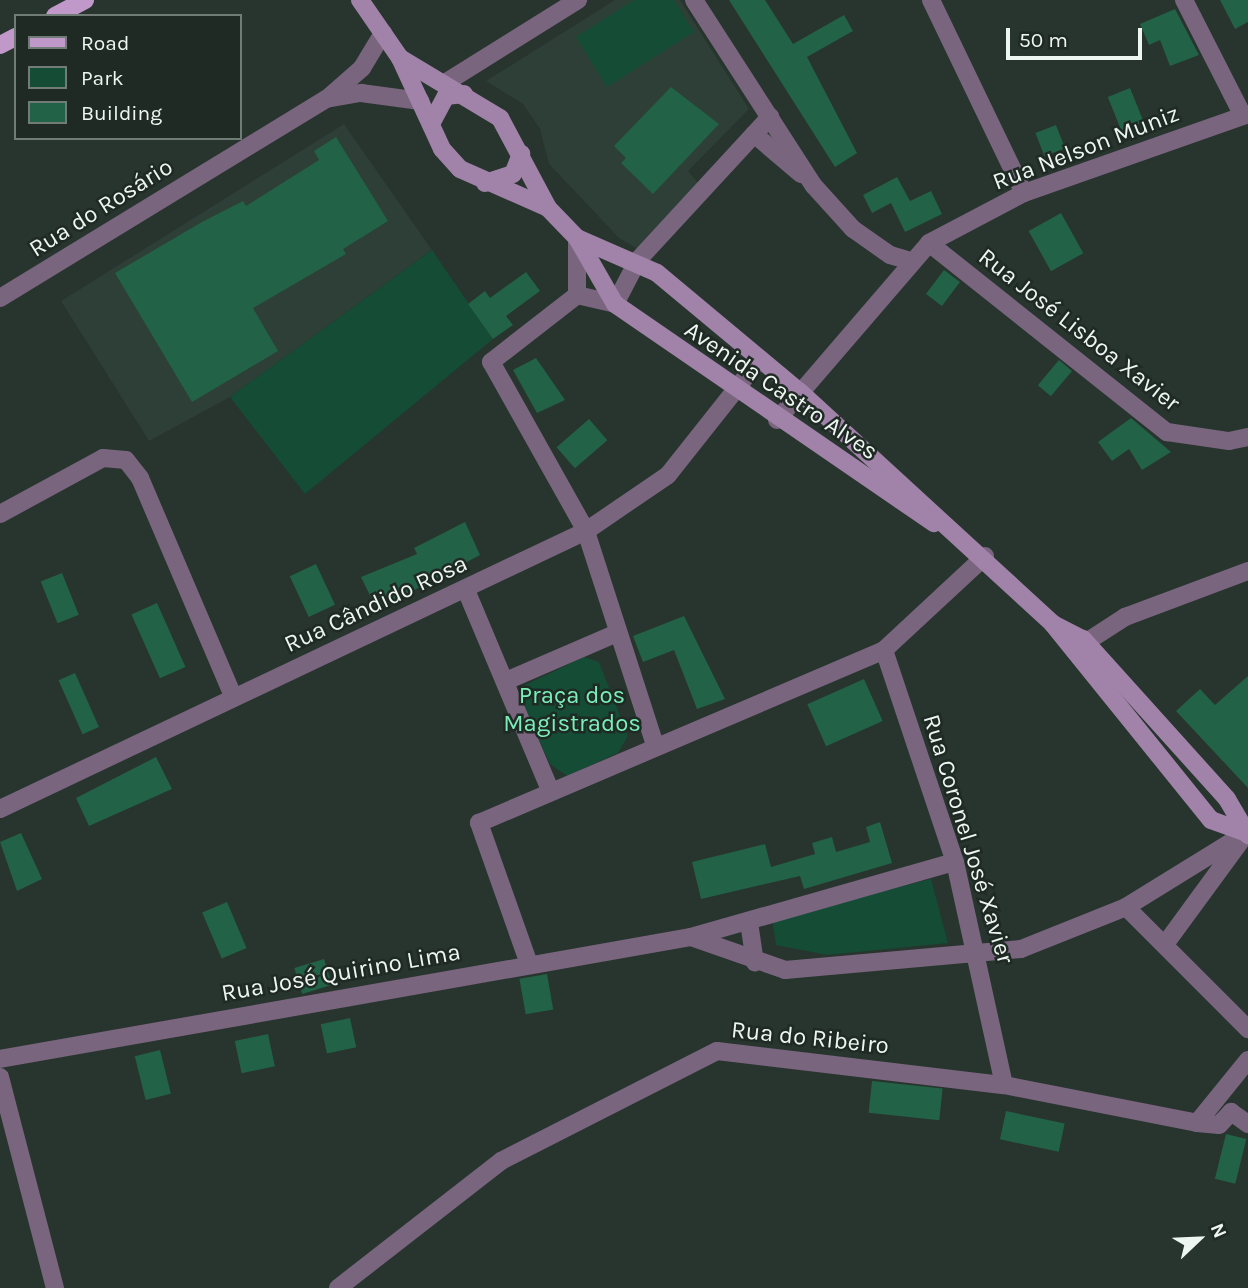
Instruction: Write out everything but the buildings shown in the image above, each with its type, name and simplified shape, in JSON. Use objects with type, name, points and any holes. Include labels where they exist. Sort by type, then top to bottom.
[{"type":"main road","points":[[59,14],[85,0]]},
{"type":"street","name":"Avenida Castro Alves","points":[[360,0],[400,58],[431,124],[460,169],[485,183],[548,208]]},
{"type":"street","points":[[445,83],[578,0]]},
{"type":"street","points":[[694,0],[814,186]]},
{"type":"street","points":[[931,0],[1024,193]]},
{"type":"street","points":[[1185,0],[1246,115]]},
{"type":"street","points":[[326,99],[362,68],[383,33]]},
{"type":"street","name":"Avenida Castro Alves","points":[[400,58],[500,118],[548,208],[577,238],[615,304],[735,393],[985,556]]},
{"type":"street","name":"Rua do Rosário","points":[[0,298],[326,99],[361,93],[419,101]]},
{"type":"street","points":[[431,124],[446,96],[464,94]]},
{"type":"street","name":"Rua Nelson Muniz","points":[[777,420],[929,243],[1024,193],[1246,115]]},
{"type":"street","points":[[577,295],[615,304],[638,260],[770,117]]},
{"type":"street","points":[[754,134],[814,186],[853,229],[890,256],[911,261]]},
{"type":"street","points":[[485,183],[513,173],[521,154]]},
{"type":"street","name":"Avenida Castro Alves","points":[[577,238],[638,260],[800,392],[985,556],[1227,799],[1247,834]]},
{"type":"street","points":[[577,238],[577,295]]},
{"type":"street","name":"Rua José Lisboa Xavier","points":[[929,243],[1167,432],[1229,441],[1248,437]]},
{"type":"street","points":[[577,295],[491,362],[586,531],[617,633],[656,745]]},
{"type":"street","name":"Rua Cândido Rosa","points":[[0,808],[586,531],[668,475],[760,359]]},
{"type":"street","points":[[0,514],[103,458],[126,460],[140,478],[234,698]]},
{"type":"street","points":[[529,964],[480,823],[550,790],[884,650],[985,556]]},
{"type":"street","points":[[1077,646],[1248,571]]},
{"type":"street","points":[[466,590],[550,790]]},
{"type":"street","points":[[506,681],[617,633]]},
{"type":"street","name":"Avenida Castro Alves","points":[[1077,646],[1211,820],[1247,834]]},
{"type":"street","name":"Rua Coronel José Xavier","points":[[884,650],[955,862],[980,954],[1004,1085]]},
{"type":"street","points":[[691,937],[755,963],[785,970],[1021,949],[1126,907],[1247,834]]},
{"type":"street","points":[[1166,943],[1247,834]]},
{"type":"street","name":"Rua José Quirino Lima","points":[[0,1059],[691,937],[955,862]]},
{"type":"street","points":[[1126,907],[1166,943],[1248,1029]]},
{"type":"street","points":[[748,922],[755,963]]},
{"type":"street","name":"Rua do Ribeiro","points":[[338,1288],[501,1161],[717,1051],[1004,1085],[1197,1123],[1219,1125],[1231,1112],[1248,1124]]},
{"type":"street","points":[[1197,1123],[1248,1060]]},
{"type":"street","points":[[0,1077],[55,1288]]},
{"type":"shaded area","points":[[615,0],[680,0],[749,109],[688,171],[698,183],[638,249],[619,238],[549,164],[540,129],[523,104],[486,81]]},
{"type":"shaded area","points":[[344,124],[432,250],[230,397],[149,441],[61,301]]},
{"type":"green space","points":[[634,0],[674,0],[694,32],[607,87],[576,37]]},
{"type":"green space","points":[[432,250],[493,339],[305,494],[230,397]]},
{"type":"green space","name":"Praça dos Magistrados","points":[[584,657],[599,662],[628,736],[618,753],[567,776],[550,764],[519,696],[521,687]]},
{"type":"green space","points":[[931,879],[948,943],[827,955],[776,945],[772,919]]}]
